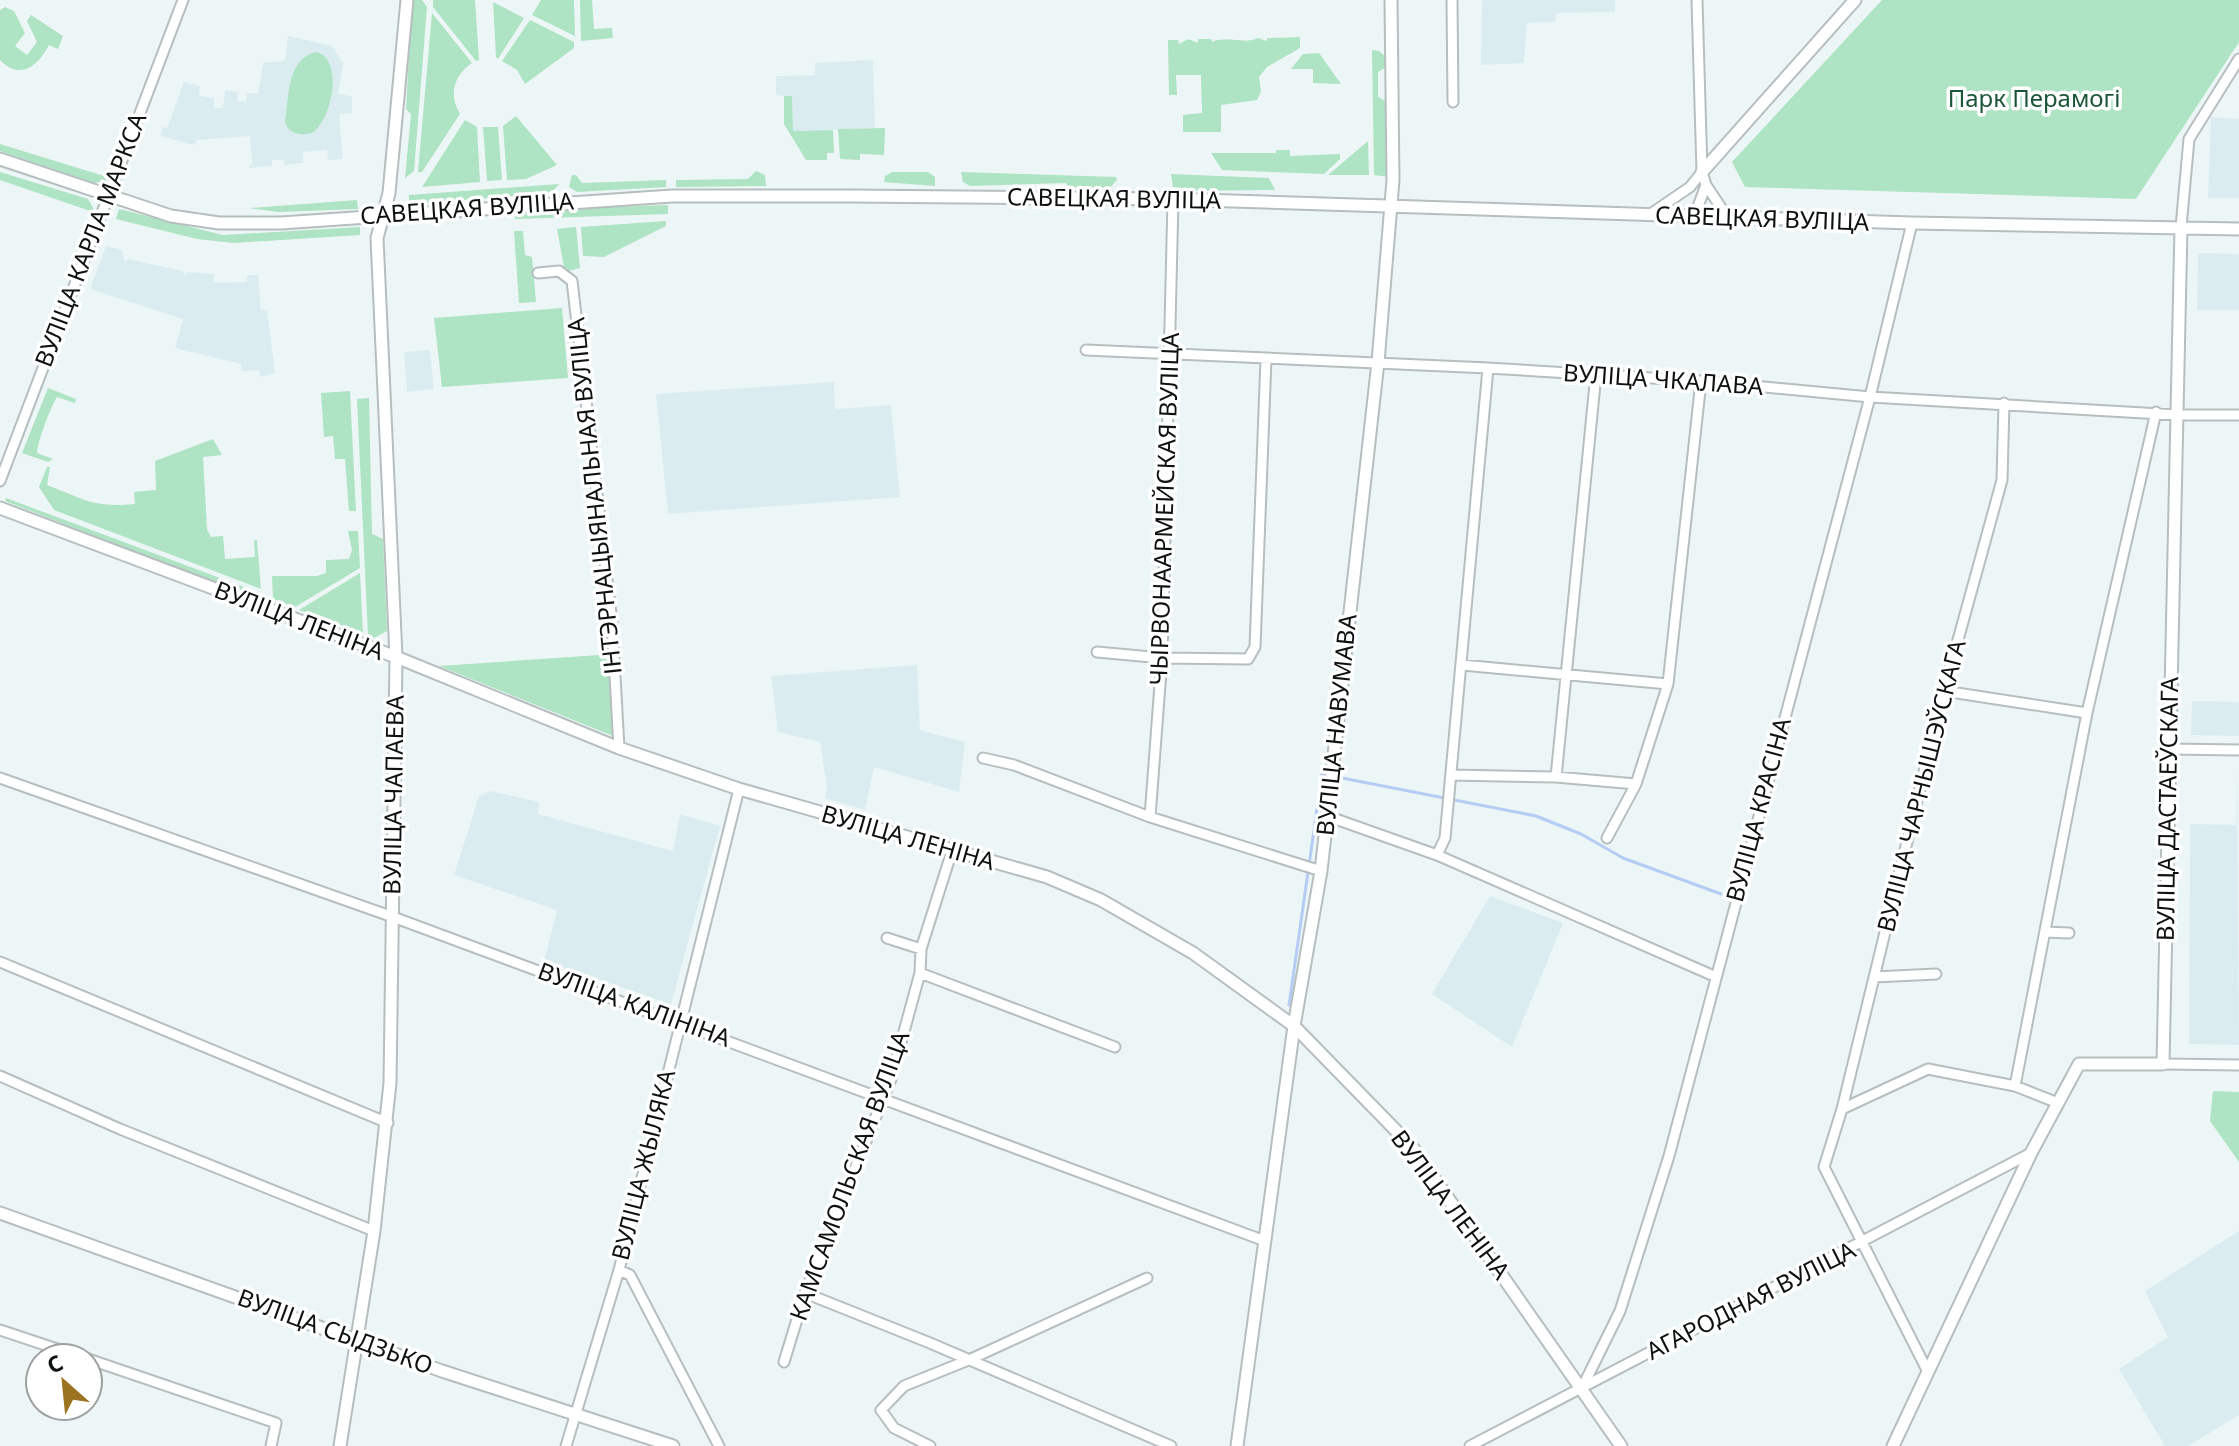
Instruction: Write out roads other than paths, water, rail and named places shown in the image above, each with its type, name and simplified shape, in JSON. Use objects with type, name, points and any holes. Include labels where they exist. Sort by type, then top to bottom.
[{"type":"street","name":"ВУЛІЦА КАРЛА МАРКСА","points":[[0,481],[183,0]]},
{"type":"street","name":"ВУЛІЦА ЧАПАЕВА","points":[[340,1446],[388,1123],[396,657],[377,238],[389,193],[407,0]]},
{"type":"street","name":"ВУЛІЦА НАВУМАВА","points":[[1237,1446],[1294,1026],[1321,871],[1378,362],[1392,205],[1391,0]]},
{"type":"street","points":[[1452,0],[1453,102]]},
{"type":"street","points":[[1697,0],[1702,172],[1706,185],[1728,218]]},
{"type":"street","points":[[1649,215],[1690,187],[1855,0]]},
{"type":"street","name":"ВУЛІЦА ДАСТАЕЎСКАГА","points":[[2163,1064],[2181,227],[2189,139],[2239,59]]},
{"type":"street","name":"САВЕЦКАЯ ВУЛІЦА","points":[[0,159],[171,216],[219,223],[672,196],[1173,200],[1728,218],[2239,229]]},
{"type":"street","points":[[1694,217],[1706,185]]},
{"type":"street","points":[[1690,187],[1694,217]]},
{"type":"street","name":"ЧЫРВОНААРМЕЙСКАЯ ВУЛІЦА","points":[[1150,817],[1162,658],[1173,200]]},
{"type":"street","name":"ВУЛІЦА КРАСІНА","points":[[1582,1388],[1625,1297],[1669,1156],[1714,976],[1870,397],[1912,223]]},
{"type":"street","name":"ІНТЭРНАЦЫЯНАЛЬНАЯ ВУЛІЦА","points":[[538,273],[559,271],[572,281],[612,622],[619,748]]},
{"type":"street","name":"ВУЛІЦА ЧКАЛАВА","points":[[1086,350],[1596,374],[1870,397],[2178,415],[2239,415]]},
{"type":"street","points":[[1097,652],[1162,658],[1248,659],[1255,647],[1266,359]]},
{"type":"street","points":[[1437,855],[1445,838],[1488,368]]},
{"type":"street","points":[[1556,777],[1564,672],[1596,374]]},
{"type":"street","points":[[1607,838],[1636,784],[1668,684],[1701,381]]},
{"type":"street","name":"ВУЛІЦА ЧАРНЫШЭЎСКАГА","points":[[1861,1244],[1824,1167],[1842,1109],[1944,691],[2002,480],[2004,403]]},
{"type":"street","points":[[2015,1086],[2087,713],[2156,412]]},
{"type":"street","name":"ВУЛІЦА ЛЕНІНА","points":[[0,508],[396,657],[619,748],[739,789],[1047,877],[1101,900],[1193,953],[1294,1026],[1413,1148],[1621,1446]]},
{"type":"street","points":[[1462,665],[1668,684]]},
{"type":"street","points":[[1944,691],[2087,713]]},
{"type":"street","points":[[2169,749],[2239,750]]},
{"type":"street","points":[[983,758],[1014,765],[1150,817],[1321,871]]},
{"type":"street","points":[[1451,775],[1556,777],[1636,784]]},
{"type":"street","name":"ВУЛІЦА КАЛІНІНА","points":[[0,778],[393,917],[1265,1241]]},
{"type":"street","name":"ВУЛІЦА ЖЫЛЯКА","points":[[566,1446],[619,1270],[739,789]]},
{"type":"street","points":[[1327,816],[1437,855],[1714,976]]},
{"type":"street","name":"КАМСАМОЛЬСКАЯ ВУЛІЦА","points":[[784,1362],[805,1293],[834,1226],[881,1096],[891,1079],[920,973],[921,949],[952,851]]},
{"type":"street","points":[[2045,932],[2069,933]]},
{"type":"street","points":[[887,938],[921,949]]},
{"type":"street","points":[[0,962],[388,1123]]},
{"type":"street","points":[[920,973],[1115,1047]]},
{"type":"street","points":[[1874,977],[1936,974]]},
{"type":"street","points":[[1893,1446],[2031,1153],[2079,1064],[2239,1065]]},
{"type":"street","points":[[1842,1109],[1928,1069],[2015,1086],[2058,1103]]},
{"type":"street","points":[[0,1076],[120,1129],[374,1231]]},
{"type":"street","name":"АГАРОДНАЯ ВУЛІЦА","points":[[1470,1446],[2031,1153]]},
{"type":"street","name":"ВУЛІЦА СЫДЗЬКО","points":[[0,1213],[673,1446]]},
{"type":"street","points":[[1861,1244],[1928,1372]]},
{"type":"street","points":[[619,1270],[630,1275],[719,1446]]},
{"type":"street","points":[[930,1446],[894,1428],[881,1410],[904,1386],[971,1359],[1147,1278]]},
{"type":"street","points":[[805,1293],[971,1359],[1171,1446]]},
{"type":"street","points":[[0,1330],[36,1342]]},
{"type":"street","points":[[104,1365],[276,1423],[271,1446]]},
{"type":"waterway","points":[[1289,1005],[1322,774],[1329,775]]},
{"type":"waterway","points":[[1337,777],[1536,816],[1581,834],[1623,858],[1721,894]]},
{"type":"park label","name":"Парк Перамогі","points":[[2034,99]]}]
